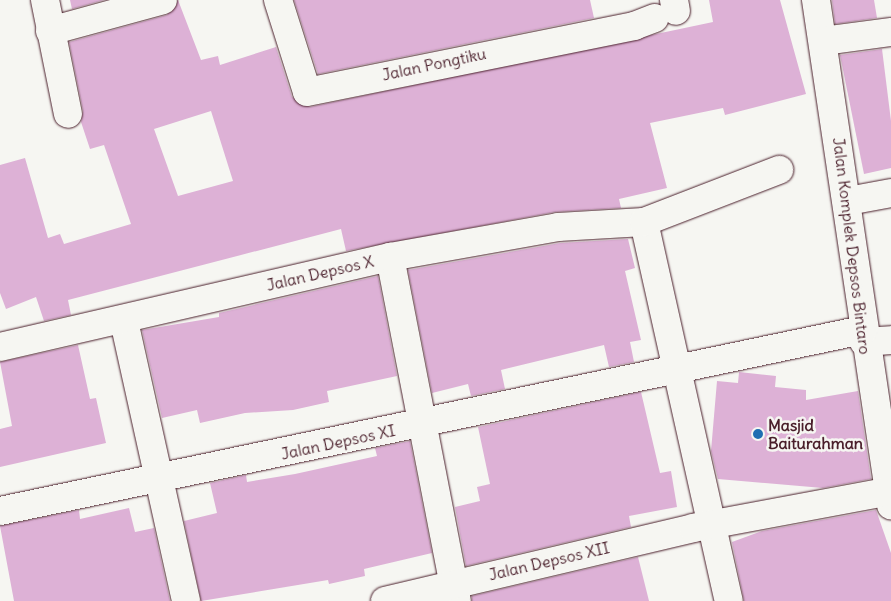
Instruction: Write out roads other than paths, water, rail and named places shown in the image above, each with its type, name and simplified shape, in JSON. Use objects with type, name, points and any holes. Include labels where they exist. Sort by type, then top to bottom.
[{"type":"street","points":[[45,0],[68,114]]},
{"type":"street","points":[[50,31],[163,0]]},
{"type":"street","name":"Jalan Pongtiku","points":[[278,0],[307,92],[634,26],[668,10]]},
{"type":"street","name":"Jalan Komplek Depsos Bintaro","points":[[816,0],[848,201],[864,336],[890,496]]},
{"type":"street","points":[[823,41],[891,32]]},
{"type":"street","name":"Jalan Depsos X","points":[[0,347],[124,321],[390,258],[558,226],[644,222],[779,170]]},
{"type":"street","points":[[848,201],[891,194]]},
{"type":"street","points":[[644,222],[729,601]]},
{"type":"street","points":[[390,258],[425,423],[456,592]]},
{"type":"street","points":[[124,321],[186,601]]},
{"type":"street","name":"Jalan Depsos XI","points":[[0,511],[158,481],[676,371],[864,336],[891,340]]},
{"type":"street","name":"Jalan Depsos XII","points":[[385,601],[456,592],[712,524],[890,496]]},
{"type":"place","name":"Masjid Baiturahman","points":[[758,434]]}]
